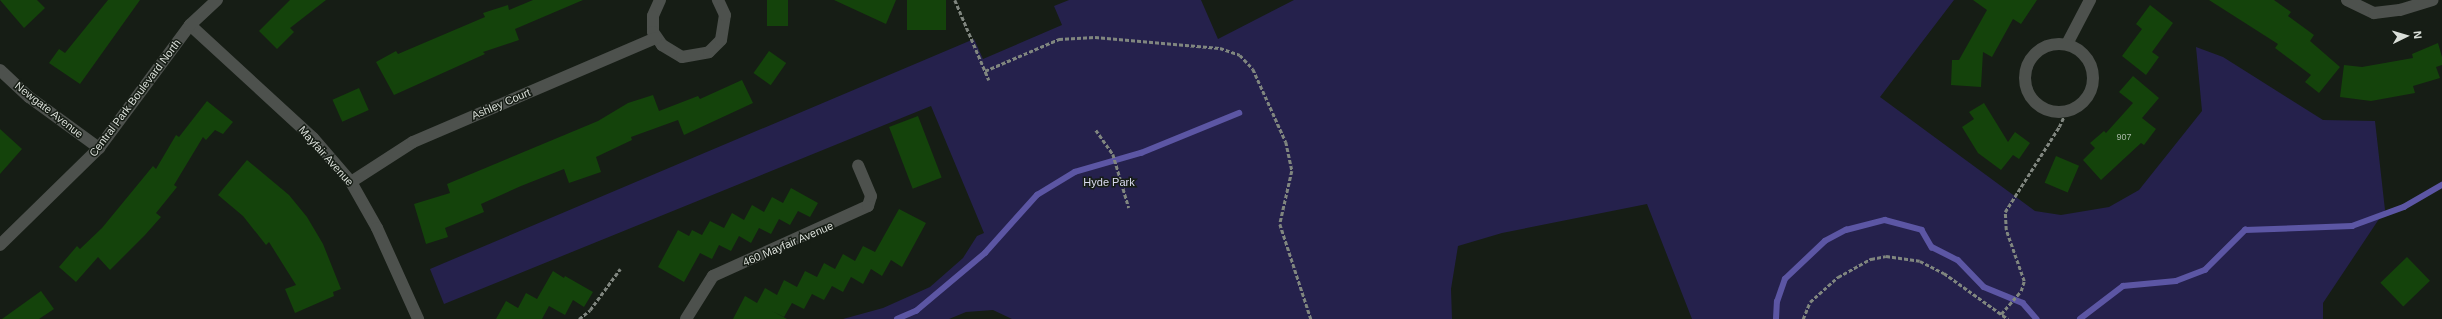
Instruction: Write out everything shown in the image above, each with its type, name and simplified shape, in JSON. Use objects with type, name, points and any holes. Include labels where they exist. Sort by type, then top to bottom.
[{"type":"street","name":"Central Park Boulevard North","points":[[0,245],[100,148],[190,25],[217,0]]},
{"type":"street","points":[[660,0],[653,16],[656,38],[671,53],[682,57],[709,52],[721,40],[725,28],[725,15],[718,0]]},
{"type":"street","points":[[2067,44],[2090,0]]},
{"type":"street","points":[[2347,0],[2374,13],[2400,10],[2432,0]]},
{"type":"street","name":"Mayfair Avenue","points":[[190,25],[313,138],[351,182],[377,228],[418,319]]},
{"type":"street","name":"Ashley Court","points":[[351,182],[413,142],[656,38]]},
{"type":"street","points":[[2067,44],[2085,56],[2093,79],[2083,102],[2066,112],[2054,112],[2033,100],[2026,90],[2025,73],[2028,62],[2042,48],[2067,44]]},
{"type":"street","name":"Newgate Avenue","points":[[0,70],[29,97],[100,148]]},
{"type":"street","name":"460 Mayfair Avenue","points":[[686,319],[713,276],[860,213],[868,206],[871,196],[858,166]]},
{"type":"path","points":[[955,0],[989,80]]},
{"type":"path","points":[[985,72],[1037,47],[1066,39],[1096,37],[1220,48],[1240,55],[1253,69],[1286,142],[1292,171],[1280,224],[1311,319]]},
{"type":"path","points":[[2001,314],[2021,291],[2024,281],[2006,230],[2005,212],[2059,128],[2066,112]]},
{"type":"path","points":[[1096,130],[1113,154],[1130,208]]},
{"type":"path","points":[[1803,319],[1819,292],[1838,277],[1871,259],[1886,256],[1920,261],[1944,273],[2008,319]]},
{"type":"path","points":[[579,319],[620,269]]},
{"type":"green space","name":"Hyde Park","points":[[1069,0],[1201,0],[1218,39],[1294,0],[1954,0],[1880,97],[2035,211],[2061,215],[2109,207],[2139,190],[2202,111],[2196,47],[2223,57],[2323,120],[2375,121],[2385,210],[2323,303],[2323,319],[1692,319],[1647,204],[1502,233],[1458,246],[1451,289],[1452,319],[1012,319],[993,310],[966,312],[949,319],[843,319],[883,308],[930,287],[963,258],[977,236],[984,233],[931,106],[444,304],[430,269],[974,39],[983,59],[1062,25],[1054,6]]},
{"type":"building","points":[[0,0],[37,0],[45,8],[24,28]]},
{"type":"building","points":[[108,0],[140,0],[80,84],[49,63],[59,49],[65,53]]},
{"type":"building","points":[[290,0],[326,0],[290,28],[294,32],[277,49],[259,31]]},
{"type":"building","points":[[533,0],[583,0],[515,29],[519,40],[483,52],[485,54],[394,95],[376,62],[396,51],[398,54],[485,17],[483,13],[508,5],[509,10]]},
{"type":"building","points":[[767,0],[788,0],[788,26],[767,26]]},
{"type":"building","points":[[834,0],[896,0],[886,24]]},
{"type":"building","points":[[907,0],[946,0],[946,30],[907,30]]},
{"type":"building","points":[[1973,0],[2037,0],[2021,24],[2013,19],[1992,57],[1983,52],[1981,87],[1951,85],[1952,60],[1959,60],[1987,10]]},
{"type":"building","points":[[2209,0],[2274,0],[2291,12],[2288,16],[2314,35],[2310,41],[2340,67],[2319,93],[2305,82],[2311,75],[2275,48],[2278,44]]},
{"type":"building","points":[[2150,5],[2173,23],[2152,52],[2159,57],[2146,75],[2122,56],[2142,29],[2136,24]]},
{"type":"building","points":[[2438,43],[2442,57],[2442,65],[2436,67],[2440,78],[2413,86],[2415,93],[2371,101],[2340,97],[2344,65],[2362,67],[2413,58],[2412,54]]},
{"type":"building","points":[[769,51],[786,63],[771,85],[754,73]]},
{"type":"building","points":[[2133,76],[2159,98],[2142,118],[2156,129],[2144,145],[2141,143],[2101,180],[2083,160],[2095,148],[2090,143],[2104,131],[2106,133],[2133,103],[2119,92]]},
{"type":"building","points":[[742,80],[753,103],[684,135],[678,120],[631,137],[632,140],[596,157],[601,172],[569,183],[564,169],[521,186],[481,204],[484,212],[445,228],[448,237],[426,244],[414,204],[450,193],[447,184],[598,121],[628,103],[653,95],[659,111],[698,96],[700,99]]},
{"type":"building","points":[[359,88],[369,110],[342,122],[333,100]]},
{"type":"building","points":[[207,101],[233,122],[223,134],[215,130],[206,140],[203,137],[174,185],[177,187],[156,213],[161,217],[145,235],[110,270],[98,257],[76,282],[59,267],[77,246],[80,249],[102,228],[153,166],[156,169],[176,135],[179,137]]},
{"type":"building","points":[[1984,103],[2008,142],[2015,132],[2030,143],[2019,159],[2013,155],[2001,170],[1978,153],[1962,127],[1974,119],[1969,112]]},
{"type":"building","points":[[918,116],[942,178],[913,189],[889,127]]},
{"type":"building","points":[[0,129],[22,149],[0,174]]},
{"type":"building","points":[[2056,156],[2079,166],[2068,192],[2045,183]]},
{"type":"building","points":[[247,160],[289,195],[307,217],[323,244],[341,289],[333,292],[334,296],[295,313],[285,289],[296,285],[269,242],[266,245],[243,216],[218,195]]},
{"type":"building","points":[[791,188],[818,203],[810,217],[798,211],[790,225],[779,219],[771,234],[759,228],[751,243],[739,236],[731,251],[719,245],[712,259],[700,253],[684,282],[658,267],[678,230],[689,236],[692,230],[702,235],[710,221],[724,228],[732,213],[744,220],[752,205],[764,212],[772,197],[783,203]]},
{"type":"building","points":[[899,209],[926,223],[902,267],[891,260],[882,276],[871,269],[863,284],[851,277],[843,292],[832,286],[824,300],[812,294],[804,309],[792,303],[784,317],[772,311],[787,319],[733,319],[745,296],[757,303],[765,288],[777,295],[784,280],[797,287],[805,271],[817,277],[824,263],[835,269],[843,254],[855,261],[863,246],[875,252]]},
{"type":"building","points":[[2407,257],[2430,281],[2403,306],[2380,283]]},
{"type":"building","points":[[553,271],[593,292],[584,307],[573,300],[565,315],[549,306],[542,319],[496,319],[506,301],[518,308],[526,293],[537,299]]},
{"type":"building","points":[[41,291],[54,309],[39,319],[2,319]]},
{"type":"waterway","points":[[897,319],[916,311],[985,253],[1037,195],[1075,172],[1141,153],[1239,113]]},
{"type":"waterway","points":[[2080,319],[2123,286],[2176,281],[2205,270],[2245,230],[2352,226],[2404,207],[2442,185]]},
{"type":"waterway","points":[[1776,319],[1777,302],[1785,279],[1825,241],[1846,230],[1885,220],[1922,230],[1932,247],[1958,260],[1984,287],[2023,303],[2037,319]]}]
